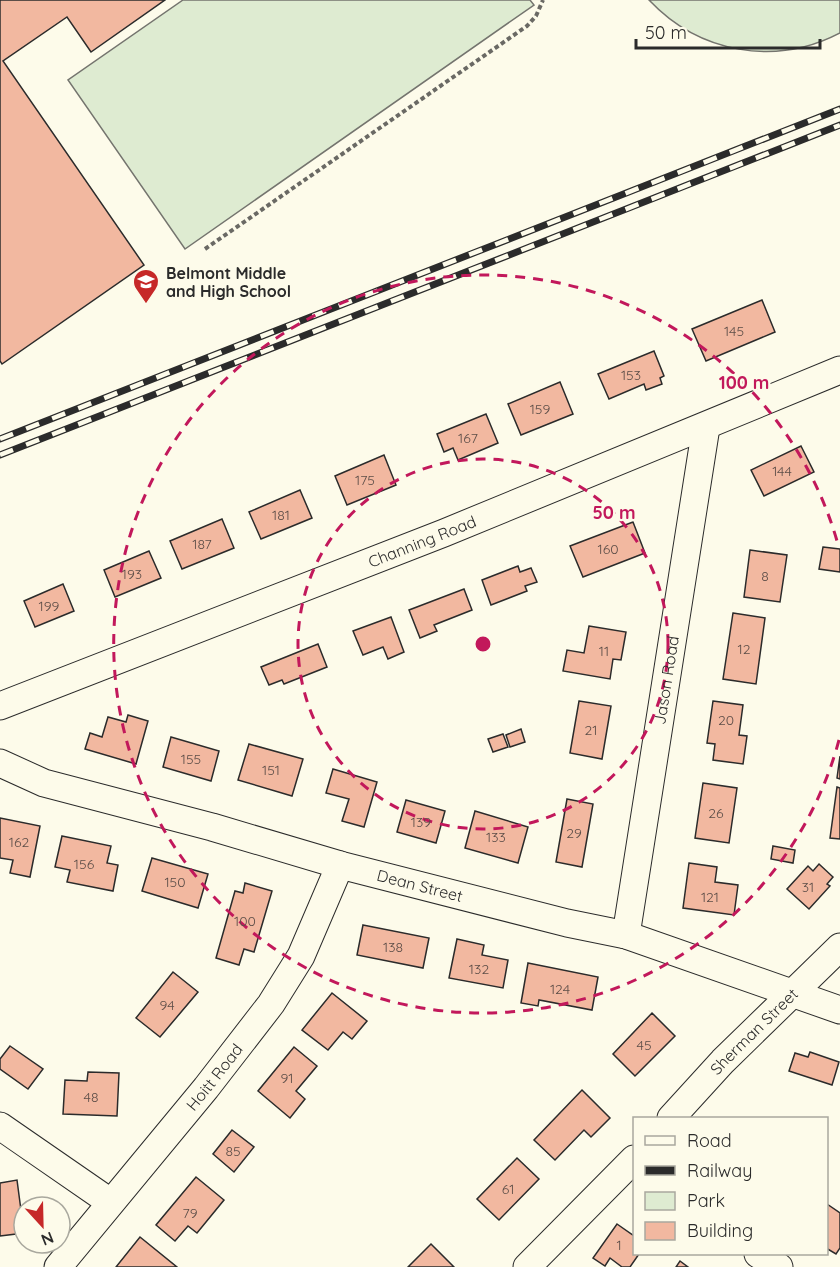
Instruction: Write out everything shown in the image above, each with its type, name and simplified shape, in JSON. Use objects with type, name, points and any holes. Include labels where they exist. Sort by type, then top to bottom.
[{"type":"street","name":"Channing Road","points":[[0,706],[355,568],[706,427],[840,370]]},
{"type":"street","name":"Jason Road","points":[[626,935],[706,427]]},
{"type":"street","name":"Dean Street","points":[[0,763],[44,783],[212,827],[340,865],[567,923],[626,935],[840,1010]]},
{"type":"street","name":"Hoitt Road","points":[[58,1267],[206,1088],[271,1004],[301,956],[340,865]]},
{"type":"street","name":"Sherman Street","points":[[673,1117],[723,1061],[840,947]]},
{"type":"street","points":[[0,1126],[110,1202]]},
{"type":"street","points":[[527,1267],[632,1166]]},
{"type":"street","points":[[760,1255],[779,1267]]},
{"type":"path","points":[[205,249],[527,26],[536,16],[543,0]]},
{"type":"green space","points":[[183,0],[530,0],[534,5],[185,249],[68,80]]},
{"type":"green space","points":[[649,0],[840,0],[840,33],[815,44],[790,50],[739,49],[714,43],[691,32],[669,18]]},
{"type":"building","points":[[0,0],[165,0],[91,52],[67,17],[3,61],[144,265],[2,364],[0,361]]},
{"type":"building","points":[[762,300],[775,332],[706,361],[692,329]]},
{"type":"building","points":[[654,351],[664,376],[660,378],[662,384],[646,390],[644,384],[609,399],[598,374]]},
{"type":"building","points":[[560,382],[573,414],[521,435],[508,404]]},
{"type":"building","points":[[486,414],[498,443],[458,460],[453,448],[444,452],[437,434]]},
{"type":"building","points":[[801,446],[814,472],[764,496],[751,470]]},
{"type":"building","points":[[384,455],[396,485],[347,505],[335,476]]},
{"type":"building","points":[[300,490],[312,518],[261,539],[249,512]]},
{"type":"building","points":[[222,519],[234,548],[182,569],[170,541]]},
{"type":"building","points":[[633,522],[645,553],[583,577],[570,546]]},
{"type":"building","points":[[823,547],[840,549],[840,572],[819,569]]},
{"type":"building","points":[[750,550],[787,555],[780,602],[744,597]]},
{"type":"building","points":[[149,551],[161,578],[115,597],[104,570]]},
{"type":"building","points":[[518,566],[520,572],[531,568],[537,582],[525,586],[527,591],[491,605],[482,580]]},
{"type":"building","points":[[63,584],[74,611],[35,627],[24,601]]},
{"type":"building","points":[[464,589],[472,610],[434,625],[437,631],[420,638],[409,610]]},
{"type":"building","points":[[733,613],[765,618],[756,684],[723,679]]},
{"type":"building","points":[[391,617],[404,652],[388,659],[383,647],[363,655],[353,631]]},
{"type":"building","points":[[589,626],[626,632],[621,660],[613,659],[610,679],[563,671],[567,650],[584,653]]},
{"type":"building","points":[[318,644],[327,667],[284,684],[282,680],[269,685],[261,667]]},
{"type":"building","points":[[579,701],[611,706],[602,759],[570,753]]},
{"type":"building","points":[[713,701],[743,705],[739,735],[747,736],[743,764],[713,760],[715,744],[707,743]]},
{"type":"building","points":[[128,715],[148,721],[136,764],[85,749],[90,733],[102,737],[108,717],[126,722]]},
{"type":"building","points":[[521,729],[525,742],[510,747],[506,735]]},
{"type":"building","points":[[503,734],[508,747],[493,752],[488,739]]},
{"type":"building","points":[[171,737],[219,751],[211,781],[163,767]]},
{"type":"building","points":[[249,744],[303,759],[292,796],[238,780]]},
{"type":"building","points":[[840,756],[840,779],[837,778]]},
{"type":"building","points":[[333,769],[377,782],[364,827],[342,821],[349,799],[326,793]]},
{"type":"building","points":[[703,783],[737,788],[729,843],[695,838]]},
{"type":"building","points":[[837,787],[840,788],[840,839],[830,838]]},
{"type":"building","points":[[567,799],[593,804],[582,867],[556,862]]},
{"type":"building","points":[[406,800],[445,811],[436,843],[397,832]]},
{"type":"building","points":[[475,811],[528,827],[518,863],[465,848]]},
{"type":"building","points":[[0,818],[40,826],[30,877],[10,873],[13,860],[0,858]]},
{"type":"building","points":[[62,836],[111,846],[107,863],[118,865],[113,891],[67,882],[70,870],[55,867]]},
{"type":"building","points":[[773,846],[795,850],[793,863],[771,859]]},
{"type":"building","points":[[152,858],[208,874],[198,908],[142,891]]},
{"type":"building","points":[[689,863],[717,867],[715,882],[738,885],[734,915],[683,908]]},
{"type":"building","points":[[819,864],[833,877],[827,884],[830,886],[809,909],[787,889],[808,866],[813,871]]},
{"type":"building","points":[[245,883],[272,891],[254,952],[244,949],[239,965],[216,958],[235,891],[243,893]]},
{"type":"building","points":[[363,925],[429,938],[423,968],[357,955]]},
{"type":"building","points":[[457,939],[484,945],[482,955],[508,960],[503,988],[449,978]]},
{"type":"building","points":[[528,963],[598,977],[592,1010],[539,1000],[538,1006],[521,1003]]},
{"type":"building","points":[[173,972],[198,992],[160,1037],[136,1018]]},
{"type":"building","points":[[332,993],[367,1021],[352,1039],[343,1032],[328,1050],[302,1030]]},
{"type":"building","points":[[652,1013],[675,1036],[635,1076],[613,1054]]},
{"type":"building","points":[[10,1046],[43,1069],[28,1089],[0,1069],[0,1059]]},
{"type":"building","points":[[294,1047],[317,1066],[296,1091],[305,1099],[290,1118],[258,1091]]},
{"type":"building","points":[[810,1052],[839,1062],[832,1085],[789,1071],[795,1053],[808,1057]]},
{"type":"building","points":[[88,1072],[119,1073],[117,1116],[63,1114],[65,1080],[87,1081]]},
{"type":"building","points":[[582,1090],[610,1118],[591,1137],[584,1130],[555,1160],[534,1140]]},
{"type":"building","points":[[232,1130],[254,1147],[234,1172],[213,1154]]},
{"type":"building","points":[[517,1158],[539,1179],[499,1220],[477,1199]]},
{"type":"building","points":[[196,1177],[224,1200],[197,1233],[188,1226],[175,1241],[156,1225]]},
{"type":"building","points":[[17,1180],[19,1195],[12,1195],[12,1234],[0,1236],[0,1183]]},
{"type":"building","points":[[828,1205],[840,1213],[840,1248],[836,1254],[828,1249]]},
{"type":"building","points":[[617,1224],[633,1235],[633,1255],[638,1255],[630,1267],[622,1267],[610,1258],[605,1266],[593,1258]]},
{"type":"building","points":[[140,1237],[177,1267],[116,1267]]},
{"type":"building","points":[[431,1244],[454,1267],[408,1267]]},
{"type":"building","points":[[680,1261],[688,1267],[676,1267]]},
{"type":"railway","points":[[0,439],[840,109]]},
{"type":"railway","points":[[0,455],[840,125]]},
{"type":"place","name":"Belmont Middle and High School","points":[[146,305]]}]
